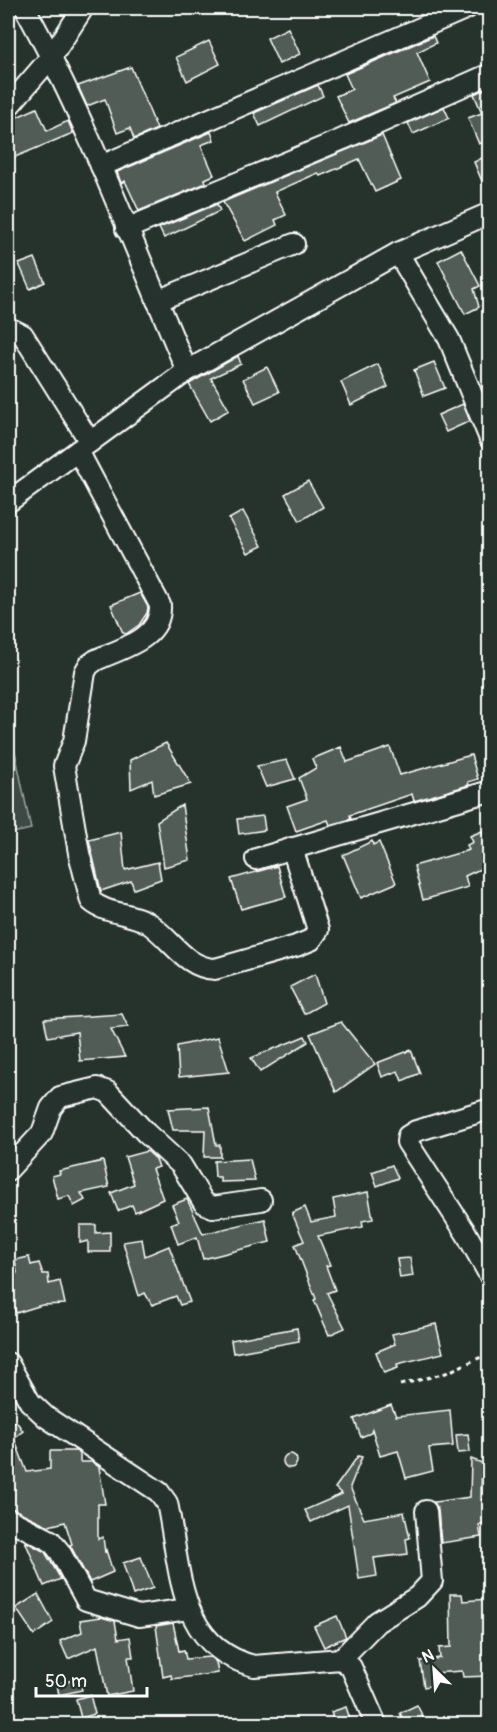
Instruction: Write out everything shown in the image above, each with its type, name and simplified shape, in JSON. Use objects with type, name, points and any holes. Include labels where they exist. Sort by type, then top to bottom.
[{"type":"street","points":[[25,8],[52,56],[187,371]]},
{"type":"street","points":[[8,107],[52,56],[83,8]]},
{"type":"street","points":[[101,166],[467,8]]},
{"type":"street","points":[[126,229],[343,139],[489,74]]},
{"type":"street","points":[[8,502],[187,371],[398,253],[489,213]]},
{"type":"street","points":[[157,301],[294,244]]},
{"type":"street","points":[[398,253],[449,339],[489,439]]},
{"type":"street","points":[[8,330],[23,335],[84,446],[160,605],[158,622],[149,633],[89,664],[85,672],[74,741],[64,766],[81,863],[92,901],[111,911],[147,922],[185,957],[202,968],[215,969],[296,946],[315,936],[318,930],[314,913],[291,848]]},
{"type":"street","points":[[256,859],[489,791]]},
{"type":"street","points":[[8,1170],[42,1133],[51,1108],[60,1097],[97,1088],[108,1092],[146,1133],[181,1165],[204,1203],[213,1206],[261,1200]]},
{"type":"street","points":[[489,1109],[416,1131],[408,1136],[407,1142],[466,1233],[489,1276]]},
{"type":"street","points":[[8,1363],[30,1402],[46,1417],[147,1482],[167,1503],[188,1610],[198,1628],[210,1642],[242,1663],[254,1666],[341,1659],[377,1623],[417,1597],[432,1581],[426,1511]]},
{"type":"street","points":[[8,1519],[51,1540],[86,1600],[139,1616],[188,1610]]},
{"type":"street","points":[[341,1659],[354,1674],[376,1725]]},
{"type":"path","points":[[400,1385],[446,1373],[489,1353]]},
{"type":"shaded area","points":[[15,752],[31,829],[8,834],[8,753]]},
{"type":"building","points":[[288,28],[300,54],[279,64],[267,38]]},
{"type":"building","points":[[433,36],[436,43],[417,52],[430,82],[393,98],[396,103],[349,123],[336,96],[352,89],[345,74]]},
{"type":"building","points":[[209,41],[220,64],[187,81],[176,57]]},
{"type":"building","points":[[131,67],[157,129],[134,139],[130,128],[117,133],[105,99],[87,106],[78,86]]},
{"type":"building","points":[[318,85],[323,96],[260,126],[254,113]]},
{"type":"building","points":[[489,87],[489,140],[479,144],[468,118],[482,113],[474,94]]},
{"type":"building","points":[[444,107],[449,118],[413,134],[408,123]]},
{"type":"building","points":[[37,108],[47,131],[68,121],[73,133],[8,160],[8,121]]},
{"type":"building","points":[[211,132],[214,140],[201,145],[214,175],[205,179],[206,183],[139,211],[125,181],[121,183],[117,172]]},
{"type":"building","points":[[382,135],[401,180],[375,192],[359,159],[320,176],[318,173],[275,192],[286,215],[275,220],[277,225],[245,241],[223,202]]},
{"type":"building","points":[[484,157],[489,169],[489,198],[474,162]]},
{"type":"building","points":[[217,204],[220,211],[164,238],[159,228]]},
{"type":"building","points":[[461,249],[480,286],[474,289],[479,307],[465,314],[438,261]]},
{"type":"building","points":[[35,258],[45,282],[30,289],[19,264]]},
{"type":"building","points":[[238,356],[241,364],[211,378],[229,410],[210,421],[189,384]]},
{"type":"building","points":[[434,362],[445,388],[424,396],[414,370]]},
{"type":"building","points":[[378,364],[388,387],[351,405],[341,382]]},
{"type":"building","points":[[267,367],[279,392],[255,403],[243,379]]},
{"type":"building","points":[[463,404],[470,421],[446,432],[438,415]]},
{"type":"building","points":[[308,481],[323,507],[300,521],[285,494]]},
{"type":"building","points":[[243,511],[262,546],[248,553],[229,519]]},
{"type":"building","points":[[140,593],[148,607],[147,613],[139,625],[126,634],[123,633],[111,605]]},
{"type":"building","points":[[166,743],[191,784],[154,795],[152,780],[131,789],[130,760]]},
{"type":"building","points":[[341,747],[347,762],[390,747],[400,775],[471,755],[478,779],[468,782],[469,785],[414,801],[412,794],[350,815],[351,819],[330,825],[328,820],[296,831],[287,806],[307,799],[299,778],[316,768],[312,759]]},
{"type":"building","points":[[287,760],[295,779],[266,787],[257,766]]},
{"type":"building","points":[[182,805],[190,860],[164,867],[157,821]]},
{"type":"building","points":[[263,816],[265,830],[239,834],[237,819]]},
{"type":"building","points":[[482,831],[484,836],[489,833],[489,865],[465,876],[468,887],[423,900],[414,866],[469,850],[467,845],[473,842],[470,836]]},
{"type":"building","points":[[121,832],[125,870],[158,862],[161,879],[134,889],[131,881],[101,891],[89,840]]},
{"type":"building","points":[[372,841],[373,845],[379,842],[396,883],[361,898],[343,855]]},
{"type":"building","points":[[277,866],[286,897],[241,909],[231,879]]},
{"type":"building","points":[[315,974],[324,1003],[304,1014],[290,987]]},
{"type":"building","points":[[122,1014],[128,1027],[111,1029],[125,1057],[80,1061],[77,1032],[48,1037],[44,1019]]},
{"type":"building","points":[[341,1022],[375,1064],[336,1092],[310,1034]]},
{"type":"building","points":[[305,1036],[308,1042],[260,1072],[251,1058]]},
{"type":"building","points":[[218,1037],[229,1072],[179,1077],[177,1046]]},
{"type":"building","points":[[411,1050],[420,1073],[402,1081],[398,1071],[382,1077],[377,1063]]},
{"type":"building","points":[[209,1107],[216,1145],[220,1145],[220,1157],[204,1157],[205,1130],[173,1130],[168,1109]]},
{"type":"building","points":[[147,1151],[156,1159],[159,1167],[152,1169],[163,1199],[135,1212],[132,1205],[118,1211],[111,1193],[134,1184],[125,1157]]},
{"type":"building","points":[[250,1159],[255,1181],[220,1182],[220,1177],[215,1177],[214,1161]]},
{"type":"building","points":[[103,1161],[109,1187],[81,1193],[85,1200],[74,1206],[69,1196],[58,1199],[52,1176],[60,1174],[59,1171]]},
{"type":"building","points":[[392,1165],[398,1178],[377,1186],[372,1172]]},
{"type":"building","points":[[368,1192],[373,1219],[362,1221],[363,1227],[318,1236],[330,1265],[326,1266],[335,1290],[327,1293],[345,1328],[329,1335],[295,1245],[304,1241],[292,1213],[305,1207],[311,1222],[336,1217],[333,1199]]},
{"type":"building","points":[[187,1199],[203,1234],[265,1219],[270,1242],[203,1259],[197,1237],[178,1244],[171,1224],[179,1221],[172,1205]]},
{"type":"building","points":[[80,1225],[96,1225],[96,1233],[110,1232],[110,1252],[88,1252],[88,1241],[80,1243]]},
{"type":"building","points":[[142,1239],[145,1256],[169,1246],[190,1302],[180,1305],[176,1296],[152,1305],[145,1293],[139,1296],[123,1242]]},
{"type":"building","points":[[29,1257],[31,1265],[39,1263],[43,1274],[48,1274],[49,1284],[60,1281],[65,1304],[42,1305],[16,1313],[12,1300],[8,1301],[8,1275],[17,1273],[15,1260]]},
{"type":"building","points":[[410,1258],[413,1276],[400,1278],[397,1259]]},
{"type":"building","points":[[436,1324],[443,1353],[397,1364],[398,1368],[384,1373],[376,1352],[395,1344],[392,1334]]},
{"type":"building","points":[[297,1328],[299,1341],[233,1353],[231,1340]]},
{"type":"building","points":[[391,1405],[396,1416],[450,1410],[453,1446],[429,1448],[433,1471],[406,1478],[398,1451],[380,1456],[372,1429],[371,1433],[361,1437],[354,1419]]},
{"type":"building","points":[[16,1421],[23,1431],[14,1438],[27,1472],[50,1469],[50,1451],[76,1451],[80,1454],[80,1462],[92,1462],[99,1467],[105,1504],[98,1504],[98,1539],[103,1537],[105,1553],[106,1550],[113,1572],[90,1582],[70,1545],[72,1544],[65,1522],[49,1526],[9,1507],[8,1424]]},
{"type":"building","points":[[468,1434],[470,1452],[458,1453],[456,1435]]},
{"type":"building","points":[[287,1454],[293,1454],[297,1461],[293,1468],[287,1468],[283,1464],[283,1458]]},
{"type":"building","points":[[358,1456],[362,1457],[350,1487],[364,1519],[404,1512],[410,1538],[406,1539],[408,1554],[374,1558],[377,1576],[359,1579],[348,1505],[311,1522],[305,1510],[342,1494],[335,1488]]},
{"type":"building","points":[[471,1459],[482,1463],[481,1500],[489,1498],[489,1524],[479,1525],[481,1537],[441,1543],[438,1510],[434,1502],[470,1497]]},
{"type":"building","points":[[25,1541],[45,1552],[61,1579],[44,1586]]},
{"type":"building","points":[[141,1557],[153,1588],[133,1595],[123,1563]]},
{"type":"building","points":[[38,1594],[53,1622],[34,1635],[16,1608]]},
{"type":"building","points":[[450,1594],[462,1594],[463,1601],[489,1599],[489,1676],[463,1677],[462,1671],[434,1673],[436,1685],[424,1687],[420,1661],[440,1658],[439,1648],[451,1647]]},
{"type":"building","points":[[337,1616],[346,1637],[324,1647],[314,1626]]},
{"type":"building","points":[[101,1617],[115,1621],[118,1639],[130,1637],[133,1657],[128,1657],[133,1691],[107,1696],[97,1646],[68,1659],[60,1641],[82,1632],[80,1620]]},
{"type":"building","points":[[173,1623],[179,1651],[184,1650],[186,1659],[210,1657],[216,1662],[218,1673],[172,1679],[171,1675],[163,1677],[156,1626]]},
{"type":"building","points":[[80,1678],[82,1690],[59,1695],[57,1684]]},
{"type":"building","points":[[90,1695],[95,1714],[81,1718],[76,1699]]},
{"type":"building","points":[[417,1705],[427,1725],[406,1725],[400,1713]]},
{"type":"building","points":[[346,1707],[351,1722],[335,1725],[331,1712]]}]
